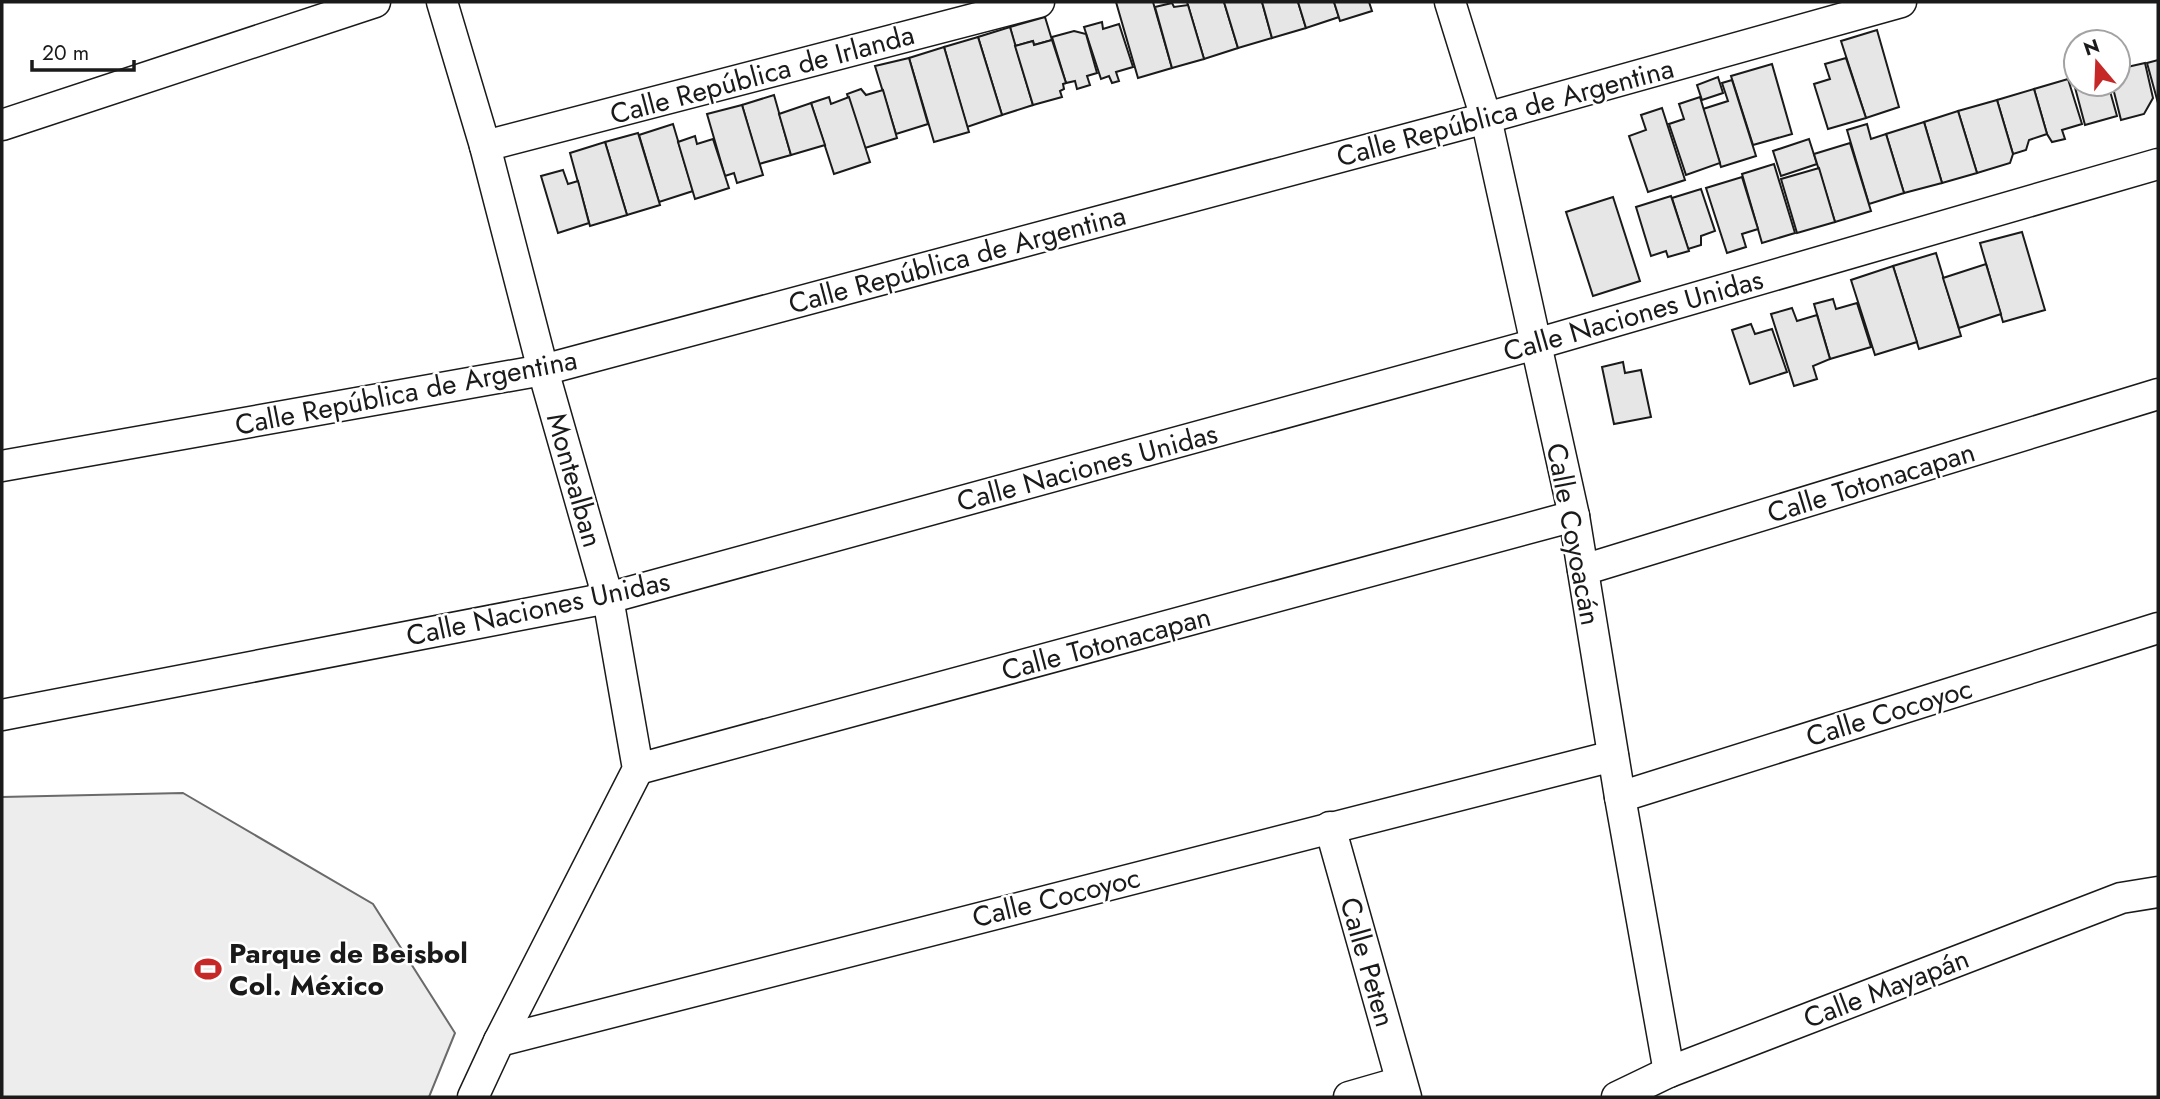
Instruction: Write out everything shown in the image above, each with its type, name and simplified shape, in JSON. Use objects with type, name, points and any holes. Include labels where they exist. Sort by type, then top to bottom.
[{"type":"street","points":[[2,125],[375,2]]},
{"type":"street","name":"Montealban","points":[[442,2],[485,146],[543,370],[608,598],[638,769]]},
{"type":"street","name":"Calle República de Irlanda","points":[[485,146],[1039,2]]},
{"type":"street","name":"Calle Coyoacán","points":[[1450,2],[1486,118],[1574,516],[1669,1072]]},
{"type":"street","name":"Calle República de Argentina","points":[[2,466],[543,370],[1486,118],[1901,2]]},
{"type":"street","name":"Calle Naciones Unidas","points":[[2,715],[608,598],[1536,344],[2158,164]]},
{"type":"street","name":"Calle Totonacapan","points":[[1583,570],[2158,394]]},
{"type":"street","name":"Calle Totonacapan","points":[[638,769],[1574,516]]},
{"type":"street","name":"Calle Cocoyoc","points":[[1620,797],[2158,628]]},
{"type":"street","name":"Calle Cocoyoc","points":[[499,1041],[1613,756]]},
{"type":"street","points":[[473,1097],[638,769]]},
{"type":"street","name":"Calle Peten","points":[[1330,827],[1404,1090]]},
{"type":"street","name":"Calle Mayapán","points":[[1617,1097],[1669,1072],[2121,898],[2158,892]]},
{"type":"street","points":[[1349,1097],[1404,1090]]},
{"type":"shaded area","name":"Parque de Beisbol Col. México","points":[[183,793],[373,904],[455,1033],[429,1097],[2,1097],[2,797]]},
{"type":"building","points":[[1116,2],[1153,2],[1172,68],[1138,78]]},
{"type":"building","points":[[1187,2],[1224,2],[1238,48],[1204,59]]},
{"type":"building","points":[[1224,2],[1262,2],[1272,38],[1238,48]]},
{"type":"building","points":[[1262,2],[1298,2],[1306,28],[1272,38]]},
{"type":"building","points":[[1298,2],[1334,2],[1339,17],[1306,28]]},
{"type":"building","points":[[1334,2],[1369,2],[1372,11],[1340,21]]},
{"type":"building","points":[[1172,3],[1174,7],[1188,5],[1204,59],[1172,68],[1155,7]]},
{"type":"building","points":[[1045,17],[1052,40],[1015,46],[1010,27]]},
{"type":"building","points":[[1102,22],[1103,29],[1119,24],[1133,67],[1116,72],[1119,81],[1112,83],[1109,76],[1101,79],[1084,27]]},
{"type":"building","points":[[1010,27],[1033,105],[1002,115],[978,37]]},
{"type":"building","points":[[1877,30],[1899,107],[1866,118],[1841,41]]},
{"type":"building","points":[[1074,31],[1086,34],[1097,73],[1087,76],[1090,85],[1077,89],[1075,81],[1066,83],[1052,37]]},
{"type":"building","points":[[978,37],[1002,115],[967,127],[944,47]]},
{"type":"building","points":[[1052,40],[1066,83],[1060,91],[1062,97],[1033,105],[1015,46]]},
{"type":"building","points":[[944,47],[969,132],[934,142],[909,58]]},
{"type":"building","points":[[909,58],[928,124],[896,134],[875,66]]},
{"type":"building","points":[[1846,58],[1866,118],[1828,129],[1814,84],[1830,79],[1825,64]]},
{"type":"building","points":[[2158,60],[2158,103],[2147,63]]},
{"type":"building","points":[[2145,63],[2153,98],[2144,114],[2121,120],[2116,98],[2132,98],[2132,66]]},
{"type":"building","points":[[1772,64],[1792,134],[1753,145],[1731,76]]},
{"type":"building","points":[[1718,77],[1723,93],[1702,100],[1697,85]]},
{"type":"building","points":[[1732,80],[1756,156],[1721,167],[1703,109],[1728,101],[1722,83]]},
{"type":"building","points":[[2062,81],[2062,98],[2074,98],[2082,124],[2062,130],[2065,139],[2052,142],[2047,134],[2034,89]]},
{"type":"building","points":[[861,89],[866,95],[883,90],[897,138],[865,148],[847,94]]},
{"type":"building","points":[[2034,89],[2047,134],[2029,140],[2026,150],[2013,154],[1997,100]]},
{"type":"building","points":[[774,95],[791,155],[759,164],[742,105]]},
{"type":"building","points":[[829,97],[831,104],[849,97],[870,162],[834,174],[811,103]]},
{"type":"building","points":[[1700,97],[1720,163],[1686,175],[1669,124],[1684,119],[1679,104]]},
{"type":"building","points":[[2078,98],[2112,98],[2117,116],[2085,125]]},
{"type":"building","points":[[1997,100],[2013,154],[2010,163],[1977,173],[1958,111]]},
{"type":"building","points":[[811,103],[825,145],[791,155],[779,114]]},
{"type":"building","points":[[742,105],[763,175],[737,183],[734,173],[725,176],[707,114]]},
{"type":"building","points":[[1662,108],[1685,180],[1648,192],[1629,136],[1646,130],[1641,115]]},
{"type":"building","points":[[1958,111],[1977,173],[1942,183],[1924,122]]},
{"type":"building","points":[[1924,122],[1942,183],[1904,193],[1886,134]]},
{"type":"building","points":[[673,124],[693,191],[659,202],[639,135]]},
{"type":"building","points":[[1867,124],[1871,139],[1886,134],[1904,193],[1869,204],[1847,130]]},
{"type":"building","points":[[638,133],[660,205],[627,215],[605,142]]},
{"type":"building","points":[[695,136],[697,144],[713,139],[729,188],[695,199],[678,142]]},
{"type":"building","points":[[1809,139],[1817,164],[1781,176],[1773,151]]},
{"type":"building","points":[[605,142],[627,215],[590,226],[570,153]]},
{"type":"building","points":[[1850,143],[1871,211],[1835,222],[1814,154]]},
{"type":"building","points":[[1774,164],[1795,233],[1762,243],[1742,174]]},
{"type":"building","points":[[1819,168],[1835,222],[1797,233],[1781,179]]},
{"type":"building","points":[[563,170],[568,184],[578,181],[589,223],[558,233],[541,176]]},
{"type":"building","points":[[1742,177],[1758,229],[1742,234],[1746,247],[1727,253],[1706,188]]},
{"type":"building","points":[[1701,189],[1715,231],[1701,236],[1701,245],[1688,249],[1672,198]]},
{"type":"building","points":[[1671,196],[1689,251],[1668,257],[1666,251],[1651,256],[1636,207]]},
{"type":"building","points":[[1613,197],[1640,281],[1593,296],[1566,212]]},
{"type":"building","points":[[2022,232],[2045,310],[2003,322],[1980,243]]},
{"type":"building","points":[[1936,253],[1961,336],[1919,349],[1893,266]]},
{"type":"building","points":[[1986,264],[2001,314],[1959,328],[1943,278]]},
{"type":"building","points":[[1893,266],[1917,342],[1875,355],[1851,280]]},
{"type":"building","points":[[1833,299],[1836,309],[1857,303],[1871,347],[1830,359],[1814,304]]},
{"type":"building","points":[[1792,308],[1797,321],[1817,315],[1830,359],[1813,366],[1817,379],[1794,386],[1771,314]]},
{"type":"building","points":[[1751,324],[1755,334],[1772,329],[1787,372],[1750,384],[1732,330]]},
{"type":"building","points":[[1623,362],[1625,373],[1641,370],[1651,417],[1614,424],[1602,367]]},
{"type":"place","name":"Parque de Beisbol Col. México","points":[[208,969]]}]
